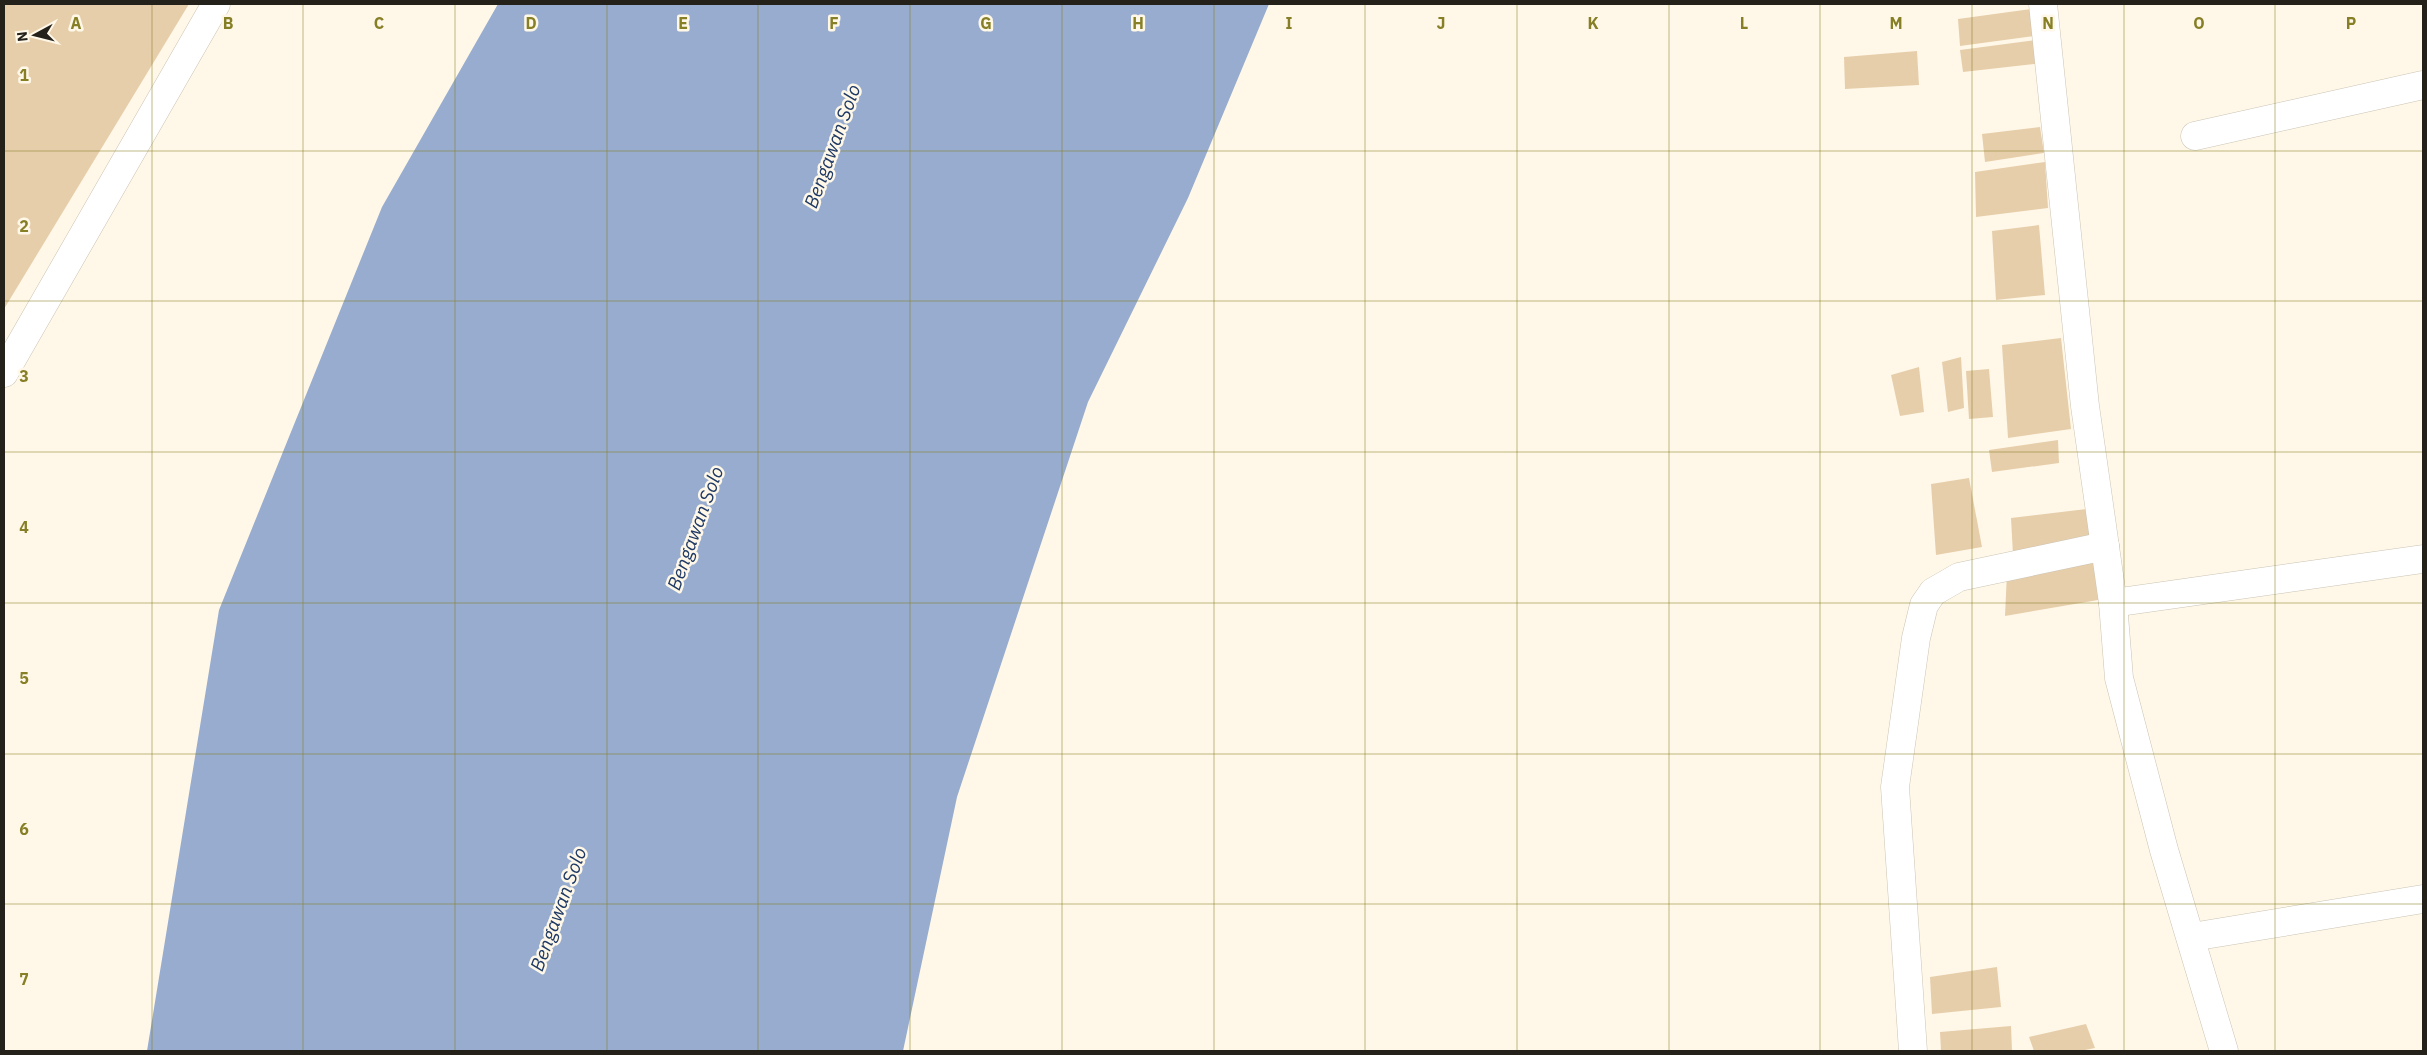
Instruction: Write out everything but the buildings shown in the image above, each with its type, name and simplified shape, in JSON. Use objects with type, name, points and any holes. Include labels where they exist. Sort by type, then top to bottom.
[{"type":"street","points":[[4,373],[216,4]]},
{"type":"street","points":[[2043,4],[2085,406],[2113,603],[2119,678],[2164,850],[2192,937],[2224,1051]]},
{"type":"street","points":[[2195,136],[2423,85]]},
{"type":"street","points":[[1913,1051],[1896,787],[1916,638],[1924,605],[1933,592],[1959,577],[2105,546]]},
{"type":"street","points":[[2113,603],[2423,559]]},
{"type":"street","points":[[2192,937],[2423,900]]},
{"type":"water","name":"Bengawan Solo","points":[[498,4],[1269,4],[1188,198],[1088,402],[957,797],[903,1051],[147,1051],[219,610],[382,207]]}]
